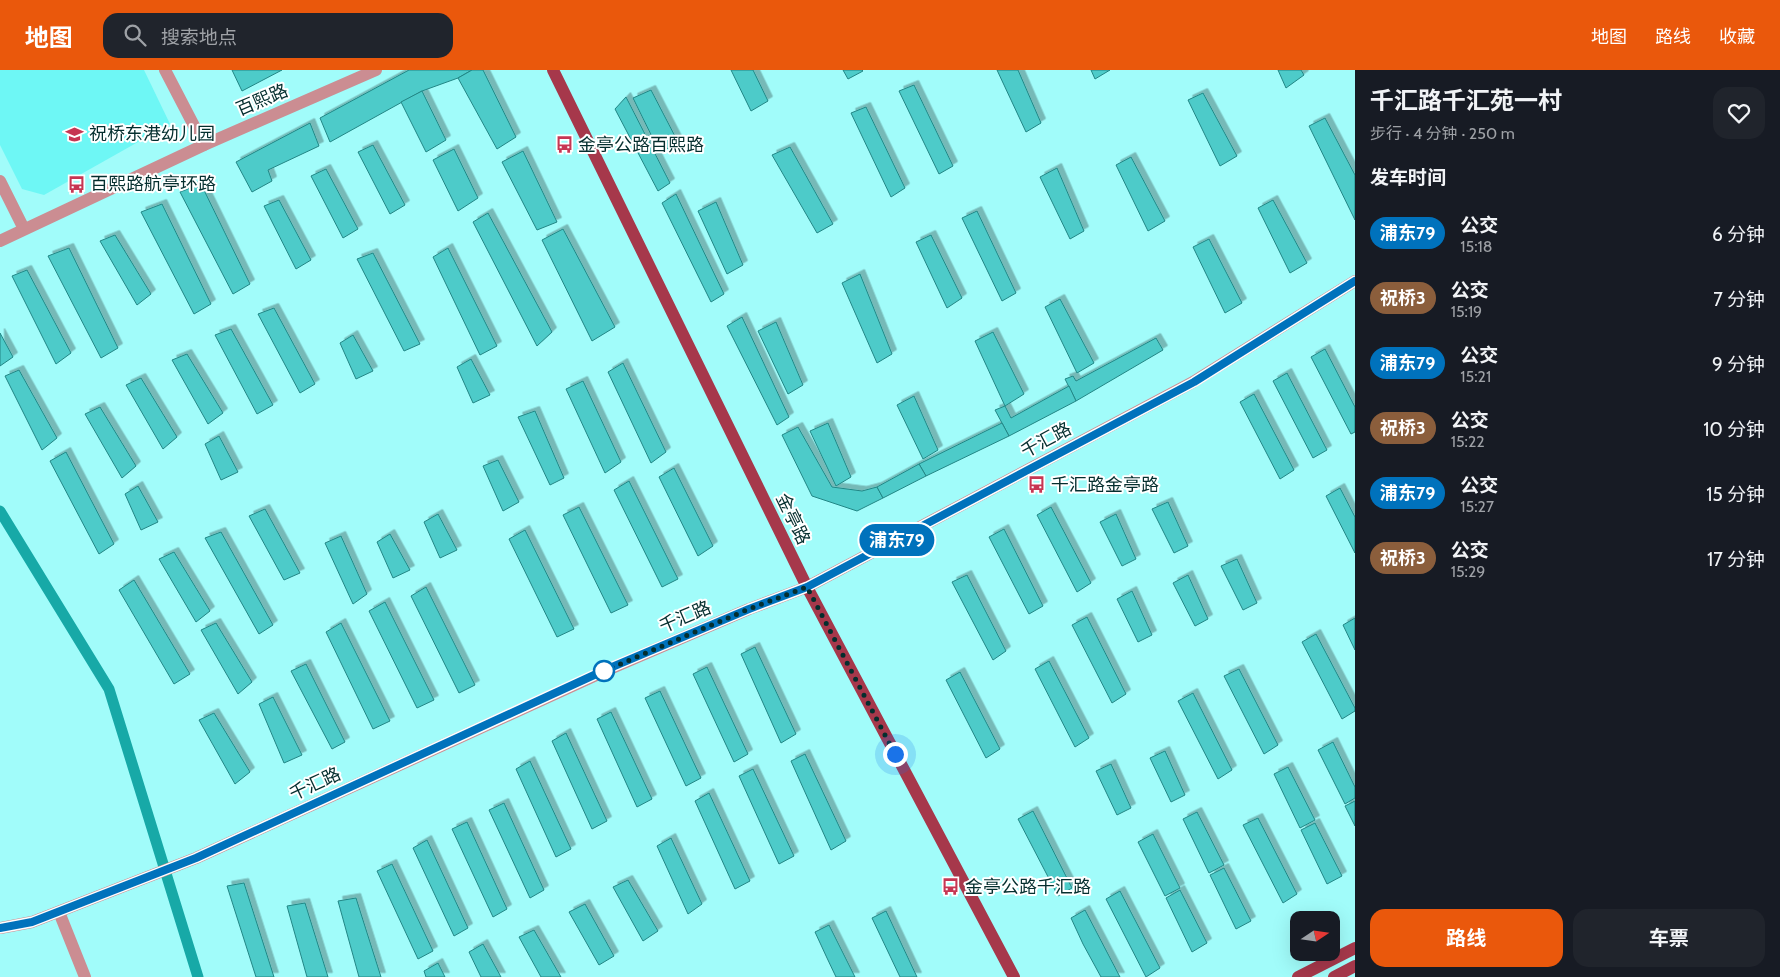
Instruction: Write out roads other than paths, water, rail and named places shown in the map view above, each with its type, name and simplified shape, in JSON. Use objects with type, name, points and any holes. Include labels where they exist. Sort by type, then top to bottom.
[{"type":"main road","name":"金亭路","points":[[553,70],[807,587],[1014,977]]},
{"type":"main road","points":[[1298,977],[1355,948]]},
{"type":"main road","points":[[1334,977],[1355,966]]},
{"type":"street","points":[[165,70],[204,145]]},
{"type":"street","name":"百熙路","points":[[0,241],[204,145],[376,70]]},
{"type":"street","points":[[0,181],[24,229]]},
{"type":"street","name":"千汇路","points":[[0,928],[32,922],[196,858],[605,670],[749,609],[807,587],[1194,382],[1355,281]]},
{"type":"street","points":[[59,912],[85,977]]},
{"type":"waterway","points":[[0,511],[109,689],[198,977]]},
{"type":"place","name":"祝桥东港幼儿园","points":[[75,134]]},
{"type":"place","name":"金亭公路百熙路","points":[[564,145]]},
{"type":"place","name":"百熙路航亭环路","points":[[76,184]]},
{"type":"place","name":"千汇路金亭路","points":[[1037,485]]},
{"type":"place","name":"金亭公路千汇路","points":[[951,887]]}]
